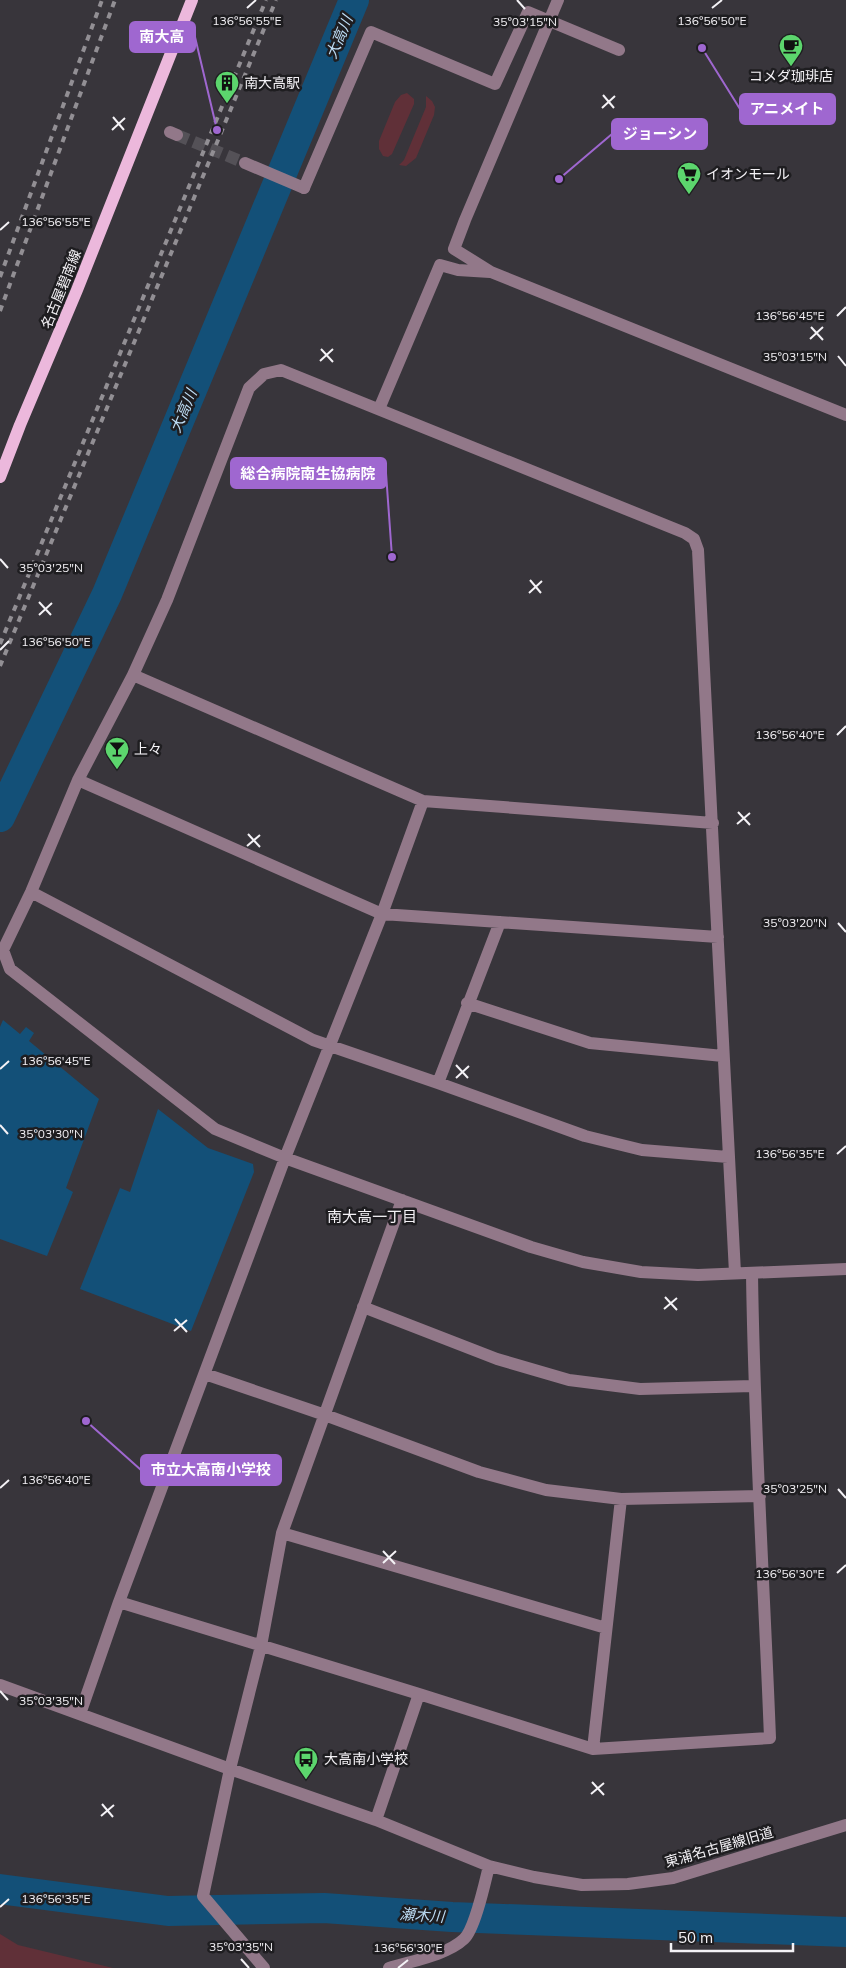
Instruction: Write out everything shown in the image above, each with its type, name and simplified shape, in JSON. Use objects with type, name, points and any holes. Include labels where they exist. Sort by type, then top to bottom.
[{"type":"main road","name":"名古屋碧南線","points":[[0,477],[20,424],[78,290],[192,0]]},
{"type":"street","points":[[558,0],[454,249],[492,272],[846,415]]},
{"type":"street","points":[[245,163],[304,188],[371,32],[495,84],[528,12],[618,50]]},
{"type":"street","points":[[380,409],[440,264],[458,270],[492,272]]},
{"type":"street","points":[[735,1273],[698,550],[694,539],[675,529],[281,370],[264,374],[249,388],[167,600],[133,675],[78,780],[31,892],[3,950],[10,969],[216,1129],[284,1158],[531,1247],[582,1262],[641,1272],[698,1274],[752,1273],[846,1269]]},
{"type":"street","points":[[133,675],[423,800],[713,823]]},
{"type":"street","points":[[78,780],[382,914],[718,937]]},
{"type":"street","points":[[80,1714],[119,1602],[284,1158],[331,1046],[382,914],[423,800]]},
{"type":"street","points":[[31,892],[313,1040],[438,1082],[585,1136],[642,1150],[728,1158]]},
{"type":"street","points":[[438,1082],[467,1003],[500,922]]},
{"type":"street","points":[[467,1003],[590,1043],[723,1056]]},
{"type":"street","points":[[264,1968],[224,1923],[204,1896],[230,1769],[261,1646],[282,1533],[402,1200]]},
{"type":"street","points":[[119,1602],[593,1749],[770,1738],[754,1386],[752,1273]]},
{"type":"street","points":[[363,1307],[498,1359],[569,1380],[640,1388],[754,1386]]},
{"type":"street","points":[[204,1374],[488,1474],[546,1490],[620,1500],[760,1496]]},
{"type":"street","points":[[593,1749],[620,1500]]},
{"type":"street","points":[[282,1533],[606,1628]]},
{"type":"street","name":"東浦名古屋線旧道","points":[[0,1685],[376,1820],[489,1866],[534,1877],[582,1885],[628,1884],[673,1878],[846,1825]]},
{"type":"street","points":[[376,1820],[419,1694]]},
{"type":"street","points":[[389,1968],[448,1950],[466,1938],[478,1908],[489,1866]]},
{"type":"shaded area","points":[[407,93],[414,99],[414,104],[392,154],[388,157],[383,156],[379,149],[379,141],[395,102],[401,95]]},
{"type":"shaded area","points":[[426,96],[435,107],[434,115],[416,158],[406,166],[399,165],[404,160],[426,107]]},
{"type":"shaded area","points":[[0,1934],[18,1945],[113,1968],[0,1968]]},
{"type":"water","points":[[3,1020],[20,1034],[26,1027],[34,1033],[29,1041],[99,1099],[66,1188],[73,1192],[47,1256],[0,1239],[0,1027]]},
{"type":"water","points":[[158,1109],[208,1148],[253,1164],[254,1172],[191,1331],[80,1289],[120,1188],[130,1192]]},
{"type":"waterway","name":"大高川","points":[[0,817],[107,594],[354,0]]},
{"type":"waterway","name":"瀬木川","points":[[0,1889],[168,1911],[324,1908],[452,1917],[846,1932]]},
{"type":"tunnel","points":[[177,135],[245,163]]},
{"type":"railway","points":[[0,277],[102,0]]},
{"type":"railway","points":[[0,311],[115,0]]},
{"type":"railway","points":[[0,644],[266,0]]},
{"type":"railway","points":[[0,666],[276,0]]},
{"type":"place","name":"アニメイト","points":[[702,48]]},
{"type":"place","name":"コメダ珈琲店","points":[[791,67]]},
{"type":"place","name":"南大高駅","points":[[227,104]]},
{"type":"place","name":"南大高","points":[[217,130]]},
{"type":"place","name":"ジョーシン","points":[[559,179]]},
{"type":"place","name":"イオンモール","points":[[689,195]]},
{"type":"place","name":"総合病院南生協病院","points":[[392,557]]},
{"type":"place","name":"上々","points":[[117,770]]},
{"type":"place","name":"市立大高南小学校","points":[[86,1421]]},
{"type":"place","name":"大高南小学校","points":[[306,1780]]},
{"type":"district","name":"南大高一丁目","points":[[372,1216]]}]
